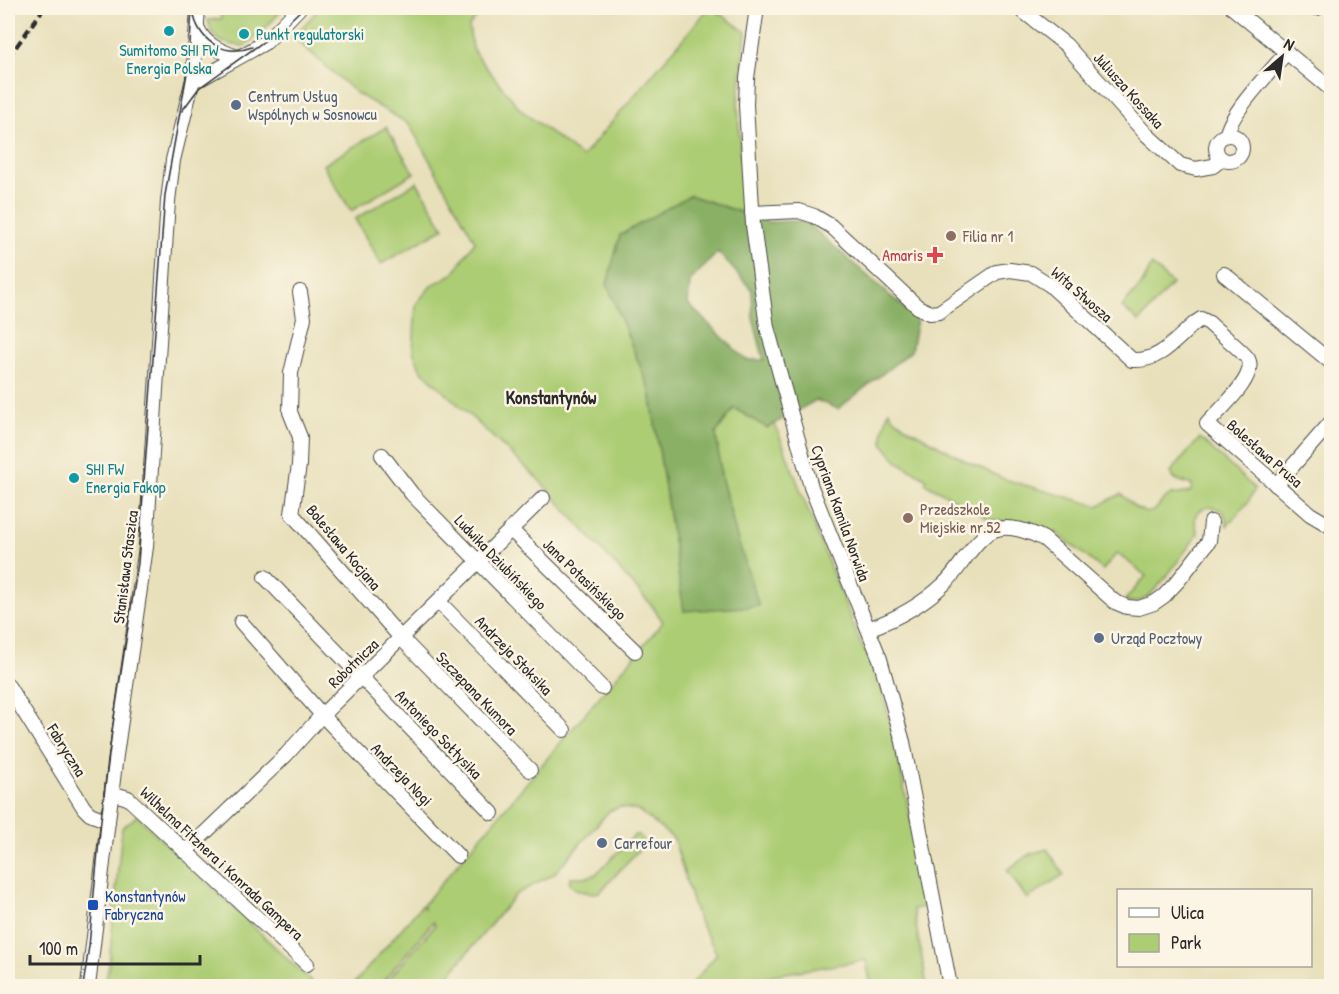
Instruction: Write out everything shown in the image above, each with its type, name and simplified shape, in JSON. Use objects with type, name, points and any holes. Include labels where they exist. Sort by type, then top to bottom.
[{"type":"street","name":"Stanisława Staszica","points":[[88,987],[111,793],[146,547],[168,201],[173,160],[193,79],[198,8]]},
{"type":"street","points":[[193,79],[202,78],[266,42],[298,8]]},
{"type":"street","name":"Cypriana Kamila Norwida","points":[[757,8],[747,78],[746,105],[752,213],[767,327],[811,487],[880,659],[903,742],[950,987]]},
{"type":"street","name":"Juliusza Kossaka","points":[[1019,8],[1066,45],[1146,134],[1180,165],[1196,169],[1213,166],[1222,159]]},
{"type":"street","points":[[1233,8],[1332,90]]},
{"type":"street","points":[[197,27],[200,34],[211,45],[237,57]]},
{"type":"street","points":[[1227,134],[1228,126],[1287,52]]},
{"type":"street","points":[[1227,134],[1238,137],[1243,148],[1242,154],[1233,161],[1222,159],[1216,148],[1221,137],[1227,134]]},
{"type":"street","name":"Wita Stwosza","points":[[752,213],[799,211],[814,216],[831,226],[918,307],[930,313],[939,312],[997,272],[1010,270],[1031,273],[1050,285],[1132,360],[1145,361],[1158,356],[1201,320],[1209,323],[1248,359],[1251,370],[1246,380],[1207,424]]},
{"type":"street","points":[[1224,274],[1332,363]]},
{"type":"street","name":"Bolesława Kocjana","points":[[300,292],[304,318],[291,373],[290,412],[300,437],[299,465],[292,514],[401,638]]},
{"type":"street","points":[[1276,485],[1332,422]]},
{"type":"street","name":"Bolesława Prusa","points":[[1207,424],[1310,514],[1332,527]]},
{"type":"street","name":"Ludwika Dziubińskiego","points":[[382,455],[412,494],[602,688]]},
{"type":"street","name":"Robotnicza","points":[[185,852],[286,755],[322,715],[543,498]]},
{"type":"street","points":[[868,629],[907,612],[931,595],[945,583],[981,539],[995,530],[1002,529],[1015,529],[1044,539],[1115,602],[1127,607],[1139,608],[1154,603],[1178,581],[1209,541],[1211,522]]},
{"type":"street","name":"Jana Potasińskiego","points":[[511,530],[635,651]]},
{"type":"street","name":"Antoniego Sołtysika","points":[[265,578],[492,813]]},
{"type":"street","name":"Andrzeja Stoksika","points":[[439,602],[564,730]]},
{"type":"street","name":"Andrzeja Nogi","points":[[241,622],[322,715],[458,856]]},
{"type":"street","name":"Szczepana Kumora","points":[[401,638],[530,770]]},
{"type":"street","name":"Fabryczna","points":[[8,686],[84,808],[90,814],[108,821]]},
{"type":"street","name":"Wilhelma Fitznera i Konrada Gampera","points":[[111,793],[128,798],[306,964]]},
{"type":"green space","points":[[221,8],[284,8],[261,33],[244,46],[224,43],[212,33],[208,20],[221,19]]},
{"type":"green space","points":[[320,8],[485,8],[469,26],[476,55],[521,110],[582,157],[709,8],[746,32],[738,102],[743,213],[689,195],[607,284],[650,391],[684,611],[736,534],[721,476],[716,433],[734,408],[767,428],[775,424],[861,644],[879,677],[895,743],[928,906],[913,909],[927,986],[871,986],[866,960],[729,982],[729,986],[690,986],[717,954],[699,921],[674,839],[639,811],[620,807],[609,811],[554,874],[516,894],[440,986],[383,986],[435,925],[433,922],[379,986],[352,986],[422,905],[425,909],[423,905],[663,622],[653,607],[538,479],[421,370],[413,351],[416,304],[431,286],[454,273],[475,241],[409,124],[356,93],[293,37]]},
{"type":"green space","points":[[386,127],[414,173],[351,211],[323,165]]},
{"type":"green space","points":[[417,182],[444,228],[381,264],[355,219]]},
{"type":"green space","points":[[690,195],[768,222],[805,221],[917,319],[911,351],[838,409],[816,400],[767,428],[734,408],[716,433],[721,476],[736,534],[759,606],[684,611],[650,391],[607,284],[620,235]],"holes":[[[718,252],[752,290],[753,318],[764,360],[746,360],[688,304],[690,281]]]},
{"type":"green space","points":[[1152,265],[1172,284],[1139,322],[1122,307],[1142,284]]},
{"type":"green space","points":[[889,410],[893,417],[906,427],[966,461],[1004,479],[1098,506],[1121,494],[1136,508],[1147,513],[1157,508],[1164,499],[1170,496],[1191,491],[1192,485],[1174,479],[1171,472],[1200,438],[1255,489],[1248,502],[1227,526],[1226,517],[1218,509],[1208,507],[1199,511],[1195,519],[1198,534],[1172,569],[1143,600],[1129,602],[1125,600],[1146,576],[1117,553],[1103,570],[1056,532],[1051,539],[1019,525],[989,519],[925,483],[927,479],[898,462],[883,444],[883,431]]},
{"type":"green space","points":[[137,816],[316,986],[105,986],[122,828]]},
{"type":"green space","points":[[635,835],[639,835],[643,845],[600,892],[583,891],[575,888],[569,882],[571,877],[588,877],[596,874]]},
{"type":"green space","points":[[1047,849],[1064,874],[1027,899],[1007,870],[1030,854]]},
{"type":"tram line","points":[[83,986],[112,731],[138,563],[165,195],[189,62],[192,8]]},
{"type":"tram line","points":[[182,111],[199,88],[281,29],[302,9]]},
{"type":"tram line","points":[[194,16],[202,34],[216,45],[233,50],[252,47]]},
{"type":"railway","points":[[8,58],[44,8]]},
{"type":"place","name":"Sumitomo SHI FW Energia Polska","points":[[169,31]]},
{"type":"place","name":"Punkt regulatorski","points":[[244,34]]},
{"type":"place","name":"Centrum Usług Wspólnych w Sosnowcu","points":[[236,105]]},
{"type":"place","name":"Filia nr 1","points":[[951,236]]},
{"type":"place","name":"Amaris","points":[[935,255]]},
{"type":"place","name":"SHI FW Energia Fakop","points":[[74,478]]},
{"type":"place","name":"Przedszkole Miejskie nr.52","points":[[908,518]]},
{"type":"place","name":"Urząd Pocztowy","points":[[1099,638]]},
{"type":"place","name":"Carrefour","points":[[602,843]]},
{"type":"place","name":"Konstantynów Fabryczna","points":[[93,905]]},
{"type":"district","name":"Konstantynów","points":[[551,397]]}]
